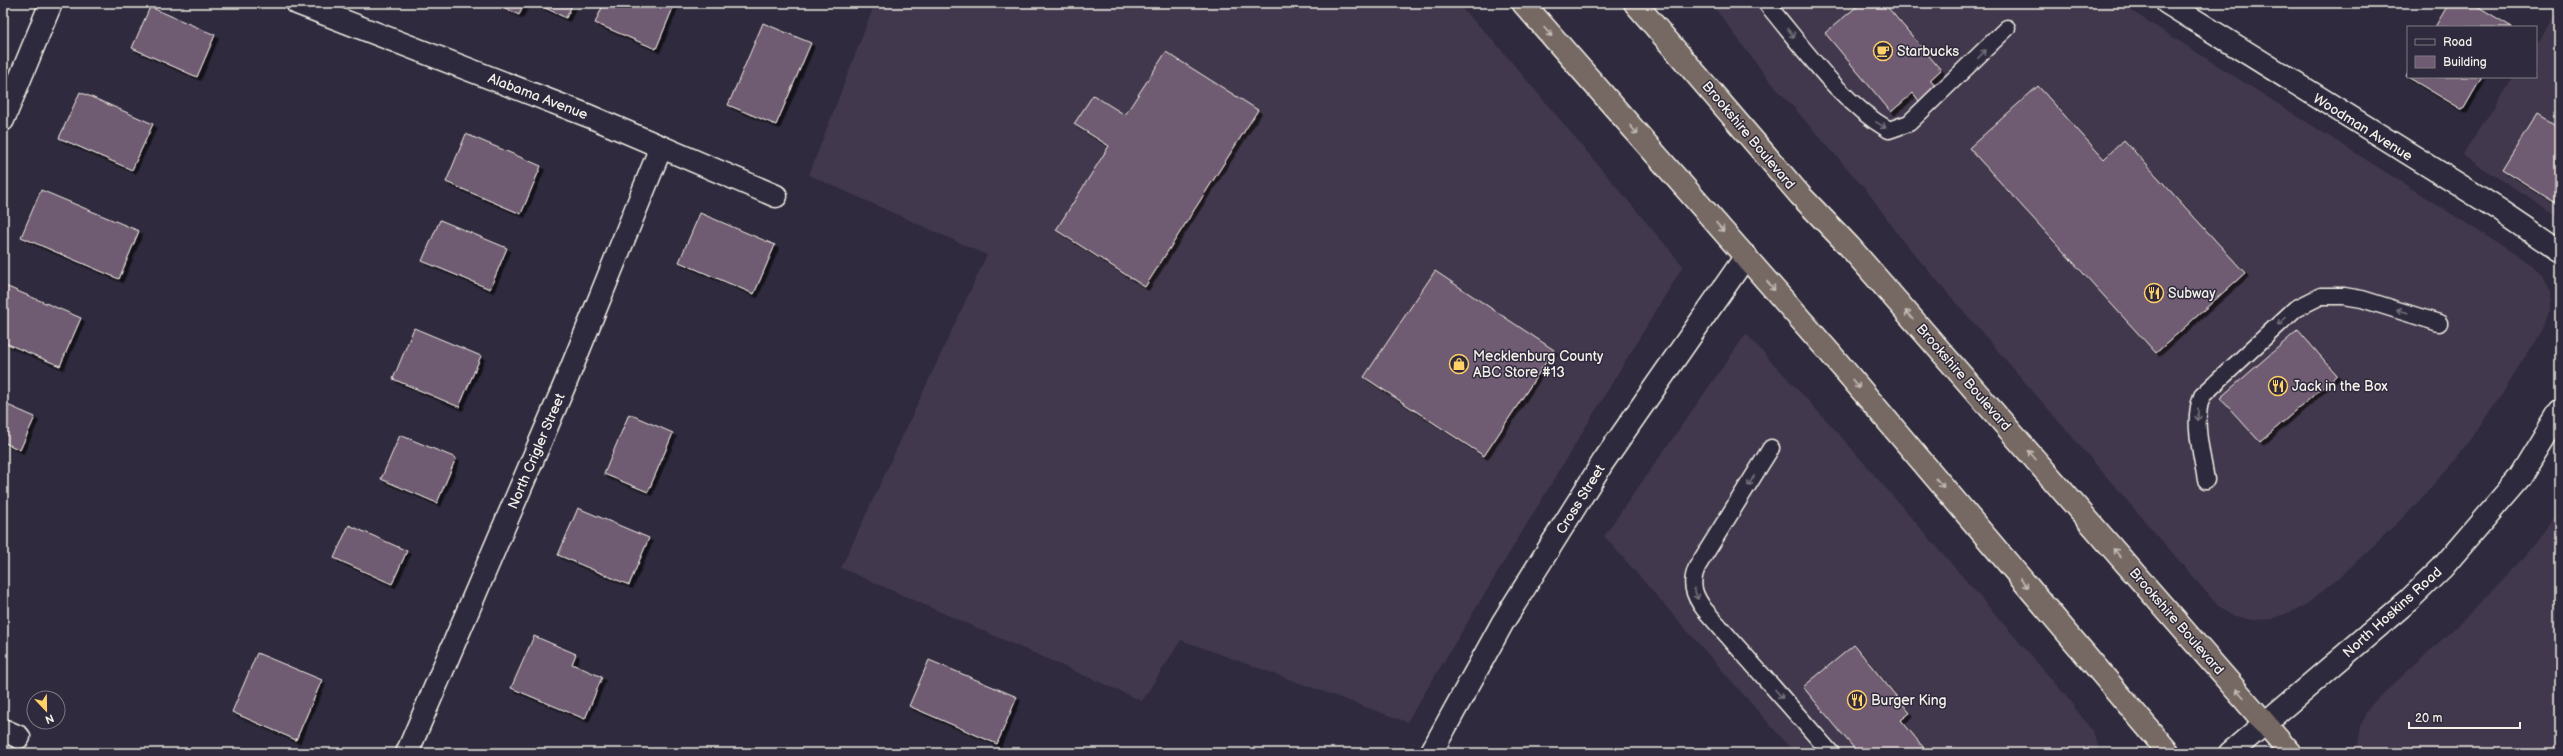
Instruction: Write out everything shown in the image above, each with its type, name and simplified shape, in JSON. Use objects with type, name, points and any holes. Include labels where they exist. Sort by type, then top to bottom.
[{"type":"highway","points":[[1523,3],[1746,256],[2168,753]]},
{"type":"highway","name":"Brookshire Boulevard","points":[[1635,3],[1800,195],[1849,246],[2266,722],[2291,753]]},
{"type":"street","points":[[3,120],[51,3]]},
{"type":"street","name":"Alabama Avenue","points":[[297,3],[589,116],[776,196]]},
{"type":"street","name":"Woodman Avenue","points":[[2167,3],[2498,209],[2560,251]]},
{"type":"street","name":"North Crigler Street","points":[[407,753],[565,384],[661,147]]},
{"type":"street","name":"Cross Street","points":[[1431,753],[1503,622],[1603,462],[1746,256]]},
{"type":"street","name":"North Hoskins Road","points":[[2230,753],[2408,601],[2442,568],[2520,477],[2560,412]]},
{"type":"lane","points":[[1766,3],[1835,83],[1870,118],[1889,130],[1909,123],[2007,28]]},
{"type":"lane","points":[[2206,480],[2198,424],[2198,406],[2202,396],[2295,309],[2321,296],[2344,296],[2362,299],[2440,323]]},
{"type":"lane","points":[[1771,448],[1697,567],[1692,585],[1695,594],[1704,609],[1831,753]]},
{"type":"shaded area","points":[[875,3],[1456,3],[1493,40],[1683,266],[1407,722],[1181,640],[1142,701],[841,568],[987,255],[809,175]]},
{"type":"shaded area","points":[[1711,3],[2119,3],[2532,265],[2544,278],[2549,292],[2549,311],[2544,326],[2494,406],[2454,461],[2410,511],[2339,578],[2303,607],[2272,619],[2253,620],[2231,615],[2219,607],[1903,241],[1868,192],[1765,75]]},
{"type":"shaded area","points":[[2560,9],[2560,217],[2462,155],[2513,78],[2537,78],[2537,44]]},
{"type":"shaded area","points":[[1746,334],[1838,433],[2066,696],[2093,732],[2101,753],[1795,753],[1604,536]]},
{"type":"shaded area","points":[[2560,510],[2560,753],[2357,753],[2361,726],[2366,712],[2373,703],[2472,612],[2525,556]]},
{"type":"building","points":[[496,3],[525,3],[519,15]]},
{"type":"building","points":[[535,3],[573,3],[566,18]]},
{"type":"building","points":[[604,3],[675,3],[656,49],[595,23]]},
{"type":"building","name":"Starbucks","points":[[1861,3],[1884,3],[1941,70],[1930,80],[1936,87],[1919,101],[1913,93],[1891,112],[1825,33]]},
{"type":"building","points":[[2449,3],[2472,3],[2510,26],[2436,26]]},
{"type":"building","points":[[150,7],[215,35],[197,77],[132,48]]},
{"type":"building","points":[[763,23],[811,43],[776,125],[728,105]]},
{"type":"building","points":[[1166,52],[1258,110],[1145,287],[1056,230],[1109,146],[1074,124],[1093,95],[1125,115]]},
{"type":"building","points":[[2409,78],[2481,78],[2463,110]]},
{"type":"building","points":[[2038,86],[2104,159],[2124,140],[2245,273],[2156,353],[1969,148]]},
{"type":"building","points":[[80,92],[153,124],[132,170],[59,138]]},
{"type":"building","points":[[2537,113],[2560,127],[2560,205],[2502,169]]},
{"type":"building","points":[[466,134],[541,166],[521,214],[446,182]]},
{"type":"building","points":[[41,190],[139,231],[119,279],[21,237]]},
{"type":"building","points":[[700,213],[775,245],[754,294],[679,262]]},
{"type":"building","points":[[440,220],[507,248],[490,289],[422,261]]},
{"type":"building","name":"Mecklenburg County ABC Store #13","points":[[1435,271],[1554,350],[1484,456],[1364,377]]},
{"type":"building","points":[[3,285],[81,318],[60,366],[3,342]]},
{"type":"building","points":[[414,328],[481,356],[459,407],[393,379]]},
{"type":"building","name":"Jack in the Box","points":[[2298,330],[2337,375],[2260,442],[2220,398]]},
{"type":"building","points":[[3,403],[35,417],[20,450],[3,442]]},
{"type":"building","points":[[629,414],[673,433],[648,492],[604,474]]},
{"type":"building","points":[[400,435],[456,458],[437,503],[381,479]]},
{"type":"building","points":[[578,508],[649,538],[629,585],[558,555]]},
{"type":"building","points":[[349,525],[407,551],[392,584],[334,558]]},
{"type":"building","points":[[534,636],[576,654],[572,664],[602,677],[585,719],[511,688]]},
{"type":"building","name":"Burger King","points":[[1854,645],[1910,713],[1901,720],[1928,753],[1858,753],[1803,687]]},
{"type":"building","points":[[257,653],[322,680],[296,740],[232,712]]},
{"type":"building","points":[[929,660],[1017,697],[997,744],[909,706]]},
{"type":"place","name":"Starbucks","points":[[1883,51]]},
{"type":"place","name":"Subway","points":[[2154,293]]},
{"type":"place","name":"Mecklenburg County ABC Store #13","points":[[1459,364]]},
{"type":"place","name":"Jack in the Box","points":[[2278,386]]},
{"type":"place","name":"Burger King","points":[[1857,700]]}]
